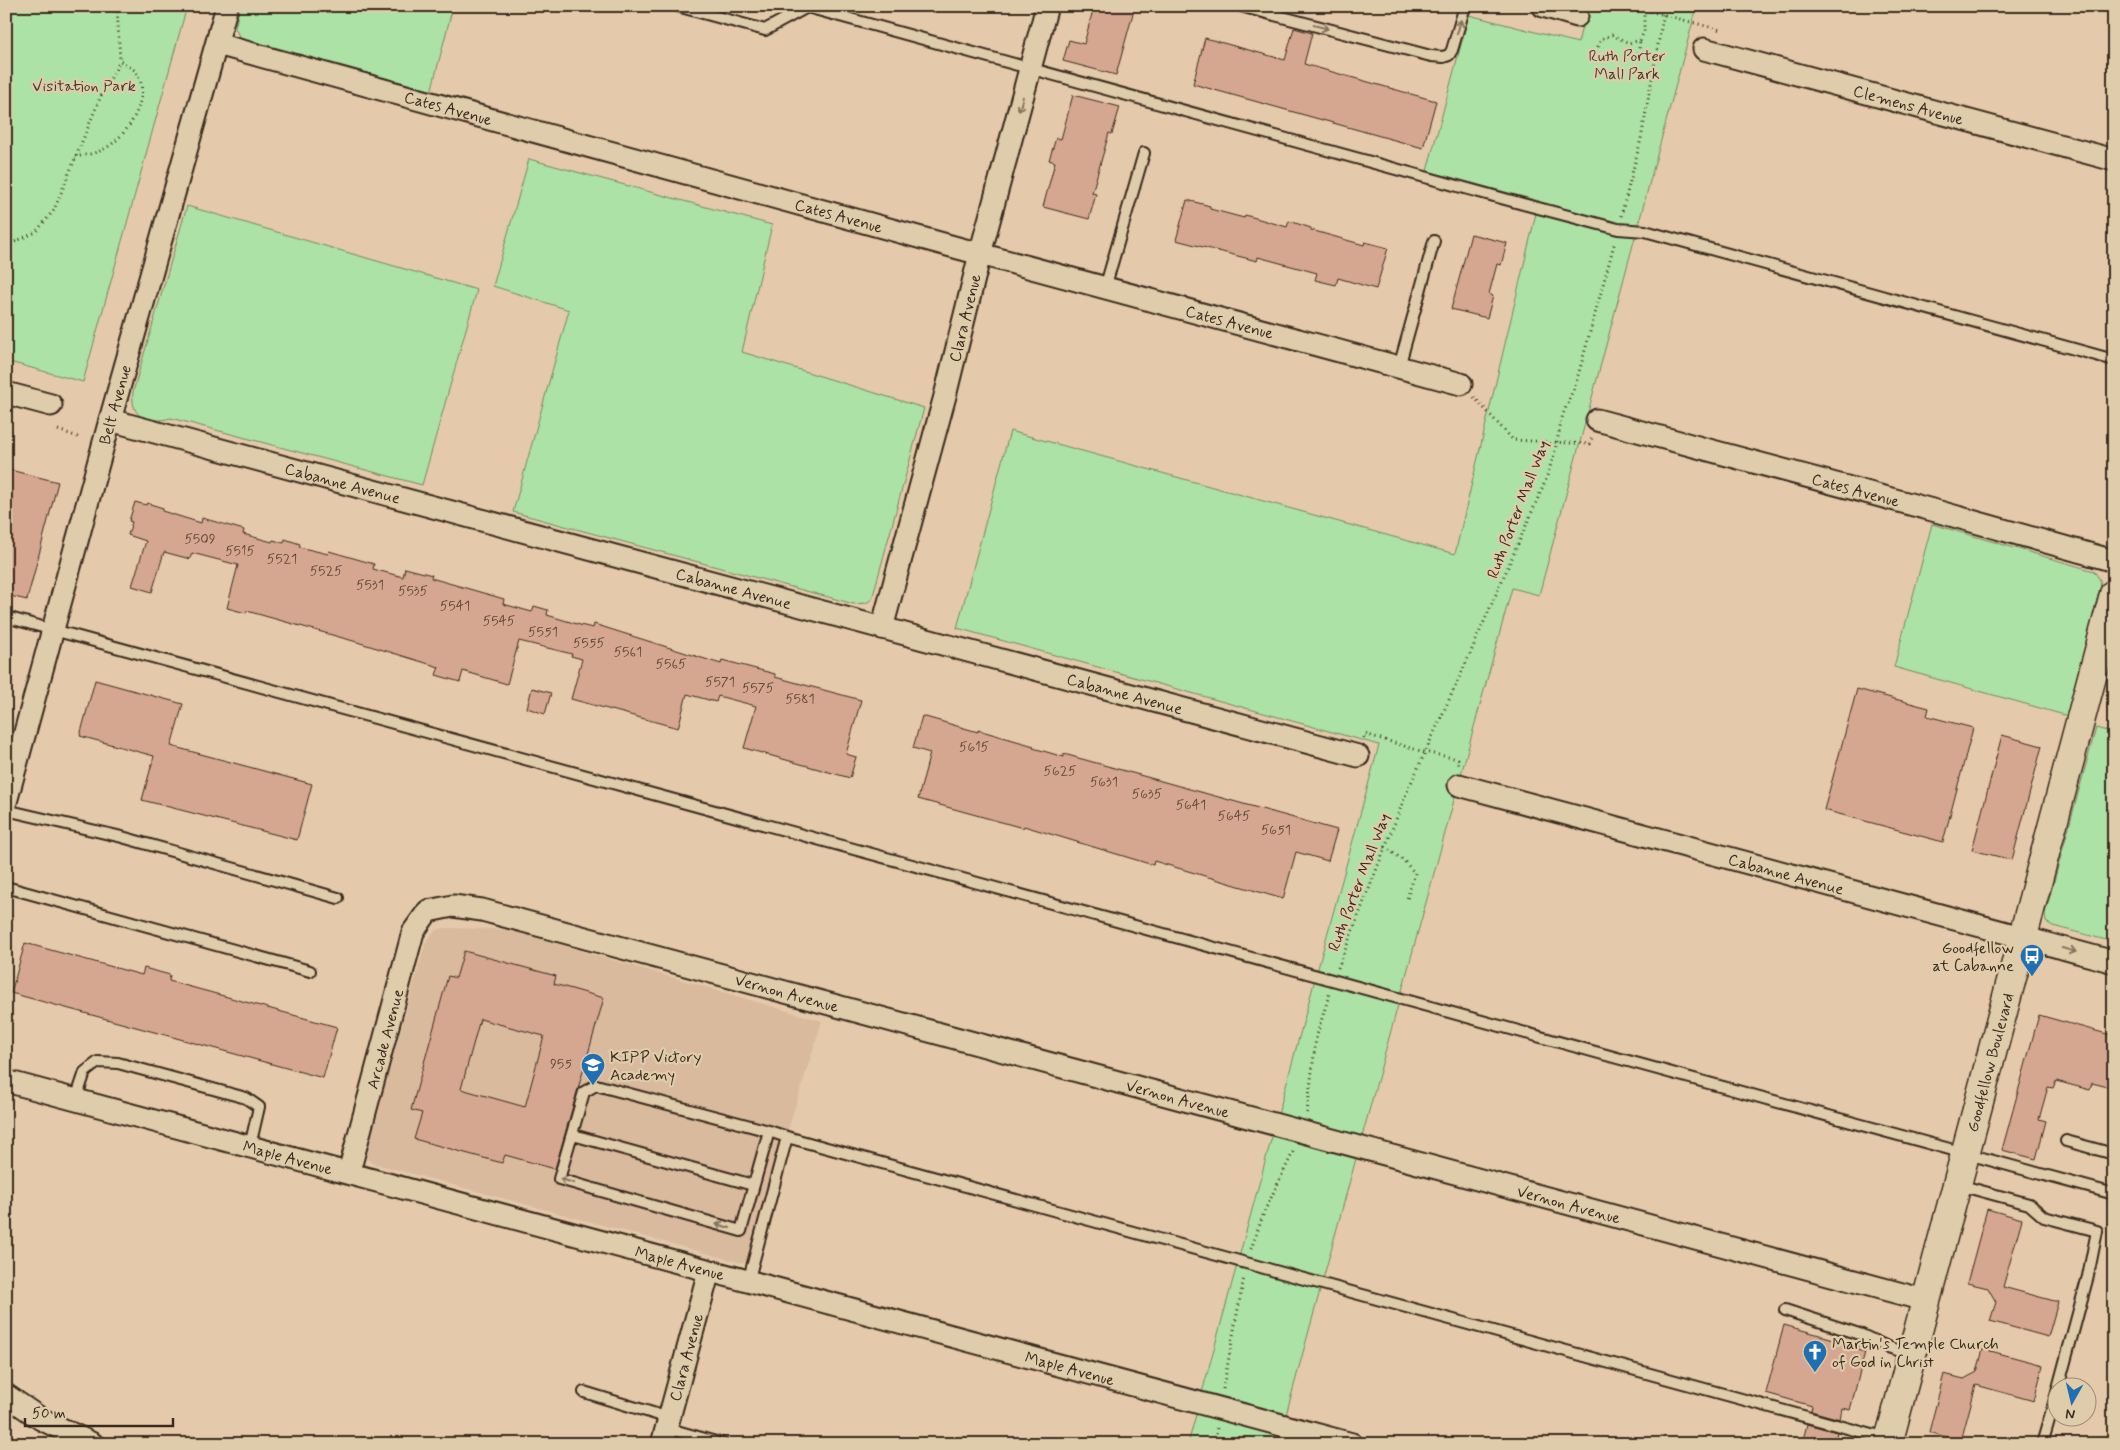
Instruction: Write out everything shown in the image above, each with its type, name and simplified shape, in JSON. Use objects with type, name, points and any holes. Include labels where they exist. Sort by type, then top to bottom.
[{"type":"main road","name":"Goodfellow Boulevard","points":[[1889,1442],[1928,1302],[2114,594]]},
{"type":"street","name":"Belt Avenue","points":[[6,802],[110,420],[227,6]]},
{"type":"street","name":"Clara Avenue","points":[[882,628],[1047,6]]},
{"type":"street","points":[[1543,6],[1577,16]]},
{"type":"street","name":"Cates Avenue","points":[[217,44],[1461,384]]},
{"type":"street","name":"Clemens Avenue","points":[[1704,49],[2114,160]]},
{"type":"street","points":[[6,393],[51,405]]},
{"type":"street","name":"Cabanne Avenue","points":[[110,420],[1358,756]]},
{"type":"street","name":"Cates Avenue","points":[[1597,420],[2114,560]]},
{"type":"street","name":"Cabanne Avenue","points":[[1459,785],[2114,962]]},
{"type":"street","name":"Vernon Avenue","points":[[428,911],[453,906],[482,910],[1928,1302]]},
{"type":"street","name":"Arcade Avenue","points":[[349,1172],[413,932],[428,911]]},
{"type":"street","name":"Maple Avenue","points":[[6,1081],[1352,1444]]},
{"type":"street","name":"Clara Avenue","points":[[666,1430],[709,1271]]},
{"type":"street","points":[[6,1395],[41,1419],[93,1444]]},
{"type":"lane","points":[[677,6],[765,30],[807,7],[1618,229],[1645,231],[2114,360]]},
{"type":"lane","points":[[1240,6],[1443,58],[1449,55],[1452,50],[1465,6]]},
{"type":"lane","points":[[1105,288],[1144,153]]},
{"type":"lane","points":[[1399,367],[1434,240]]},
{"type":"lane","points":[[6,617],[2114,1194]]},
{"type":"lane","points":[[6,810],[122,836],[338,898]]},
{"type":"lane","points":[[6,887],[310,971]]},
{"type":"lane","points":[[76,1099],[85,1072],[98,1062],[118,1063],[246,1098],[259,1108],[250,1146]]},
{"type":"lane","points":[[769,1131],[741,1231],[559,1179],[584,1092],[596,1085],[769,1131],[1889,1442]]},
{"type":"lane","points":[[573,1135],[753,1185]]},
{"type":"lane","points":[[748,1282],[787,1136]]},
{"type":"lane","points":[[2066,1141],[2114,1154]]},
{"type":"lane","points":[[1958,1185],[2029,1204],[2044,1217],[2097,1231],[2088,1276],[2061,1378]]},
{"type":"lane","points":[[1785,1310],[1862,1335],[1888,1347],[1913,1355]]},
{"type":"lane","points":[[584,1392],[666,1430],[722,1444]]},
{"type":"lane","points":[[2042,1444],[2048,1423]]},
{"type":"path","points":[[6,246],[36,232],[54,210],[74,157],[109,78],[120,61],[117,6]]},
{"type":"path","points":[[1632,6],[1721,30]]},
{"type":"path","name":"Ruth Porter Mall Way","points":[[1337,972],[1424,752],[1520,543],[1554,455],[1563,414],[1576,383],[1641,139],[1665,6]]},
{"type":"path","points":[[1638,58],[1640,40],[1644,32],[1644,10]]},
{"type":"path","points":[[1598,47],[1601,40],[1612,35],[1629,43],[1640,40]]},
{"type":"path","points":[[74,157],[103,150],[122,135],[135,117],[140,101],[141,86],[136,72],[120,61]]},
{"type":"path","points":[[1461,384],[1513,440],[1590,444],[1597,420]]},
{"type":"path","points":[[58,430],[80,438]]},
{"type":"path","points":[[1358,756],[1365,734],[1424,752],[1458,759],[1459,785]]},
{"type":"path","points":[[1385,847],[1403,860],[1415,874],[1407,899]]},
{"type":"path","points":[[1306,1121],[1316,1038],[1330,992]]},
{"type":"path","points":[[1215,1444],[1218,1420]]},
{"type":"shaded area","name":"KIPP Victory Academy","points":[[444,928],[499,929],[517,932],[822,1021],[746,1264],[372,1163],[367,1159],[366,1152],[426,941],[436,930]]},
{"type":"green space","name":"Visitation Park","points":[[6,6],[187,6],[83,382],[6,361]]},
{"type":"green space","points":[[240,6],[453,6],[431,92],[240,38],[235,28]]},
{"type":"green space","name":"Ruth Porter Mall Park","points":[[1587,6],[1697,6],[1539,595],[1512,588],[1278,1444],[1188,1444],[1379,745],[957,628],[1010,431],[1455,554],[1539,201],[1427,171],[1469,15],[1578,43]]},
{"type":"green space","points":[[529,159],[772,225],[742,352],[924,408],[872,599],[866,603],[854,604],[513,512],[569,310],[493,286]]},
{"type":"green space","points":[[187,206],[477,290],[422,485],[171,418],[149,420],[138,414],[133,401],[133,392]]},
{"type":"green space","points":[[1932,524],[2094,571],[2100,580],[2101,589],[2068,716],[1894,667]]},
{"type":"green space","points":[[2096,728],[2114,733],[2114,942],[2053,926],[2046,922],[2045,914]]},
{"type":"building","points":[[1094,6],[1135,6],[1116,75],[1063,61],[1069,40],[1084,44]]},
{"type":"building","points":[[1294,28],[1312,33],[1304,64],[1436,101],[1423,148],[1193,84],[1205,38],[1285,60]]},
{"type":"building","points":[[1073,95],[1120,107],[1112,134],[1109,133],[1092,193],[1096,194],[1089,219],[1043,207],[1055,162],[1049,160],[1056,138],[1061,139]]},
{"type":"building","points":[[1187,200],[1210,206],[1210,209],[1244,218],[1245,215],[1287,227],[1289,221],[1311,228],[1311,230],[1364,245],[1365,242],[1388,248],[1376,289],[1338,278],[1336,285],[1315,280],[1317,273],[1258,257],[1257,261],[1176,240]]},
{"type":"building","points":[[1471,234],[1507,243],[1501,265],[1497,264],[1489,294],[1493,296],[1487,318],[1451,309]]},
{"type":"building","points":[[6,469],[58,482],[27,600],[6,595]]},
{"type":"building","points":[[135,502],[146,505],[147,503],[163,508],[162,511],[201,523],[202,518],[244,530],[243,534],[272,542],[273,540],[284,543],[285,539],[300,544],[299,547],[328,554],[329,551],[374,564],[373,569],[403,577],[405,568],[432,575],[431,578],[504,599],[503,604],[532,612],[534,606],[548,610],[547,615],[580,625],[593,628],[594,624],[721,664],[722,660],[775,674],[775,677],[861,700],[846,754],[856,757],[850,778],[744,748],[756,706],[718,696],[716,702],[687,694],[678,728],[571,699],[582,659],[571,656],[572,654],[519,641],[507,684],[463,671],[460,682],[436,675],[439,667],[247,611],[246,613],[227,608],[238,565],[192,553],[190,559],[164,552],[152,592],[132,586],[146,541],[128,535],[132,522],[129,521]]},
{"type":"building","points":[[95,680],[183,704],[171,746],[312,784],[297,840],[142,800],[154,756],[80,736]]},
{"type":"building","points":[[532,688],[551,693],[545,714],[527,708]]},
{"type":"building","points":[[1857,689],[1929,708],[1927,716],[1973,728],[1943,842],[1824,810]]},
{"type":"building","points":[[922,716],[1034,746],[1033,748],[1064,757],[1064,754],[1337,830],[1328,861],[1296,852],[1283,899],[1154,861],[1153,865],[1024,826],[1023,828],[918,799],[930,753],[913,748]]},
{"type":"building","points":[[2002,735],[2042,746],[2012,860],[1972,850]]},
{"type":"building","points":[[25,943],[142,975],[144,968],[170,975],[169,981],[337,1027],[323,1078],[11,993]]},
{"type":"building","name":"KIPP Victory Academy","points":[[464,951],[556,976],[554,984],[604,998],[555,1169],[505,1155],[502,1163],[414,1139],[422,1113],[411,1110],[448,976],[456,978]],"holes":[[[480,1019],[544,1036],[525,1107],[461,1089]]]},
{"type":"building","points":[[2039,1015],[2114,1036],[2114,1067],[2108,1087],[2092,1083],[2090,1090],[2056,1081],[2053,1088],[2048,1087],[2039,1119],[2046,1121],[2036,1159],[2002,1150]]},
{"type":"building","points":[[1987,1209],[2022,1219],[2003,1287],[2058,1302],[2048,1337],[1990,1321],[1996,1302],[1988,1288],[1967,1283]]},
{"type":"building","name":"Martin's Temple Church of God in Christ","points":[[1784,1325],[1859,1346],[1858,1350],[1865,1352],[1850,1410],[1842,1408],[1840,1419],[1811,1411],[1812,1406],[1766,1393]]},
{"type":"building","points":[[1983,1349],[2043,1365],[2034,1401],[1976,1385],[1961,1441],[1929,1432],[1944,1374],[1964,1379],[1977,1372]]},
{"type":"building","points":[[1807,1424],[1837,1432],[1834,1444],[1802,1444]]},
{"type":"place","name":"Goodfellow at Cabanne","points":[[2032,977]]},
{"type":"place","name":"KIPP Victory Academy","points":[[593,1086]]},
{"type":"place","name":"Martin's Temple Church of God in Christ","points":[[1815,1373]]}]
